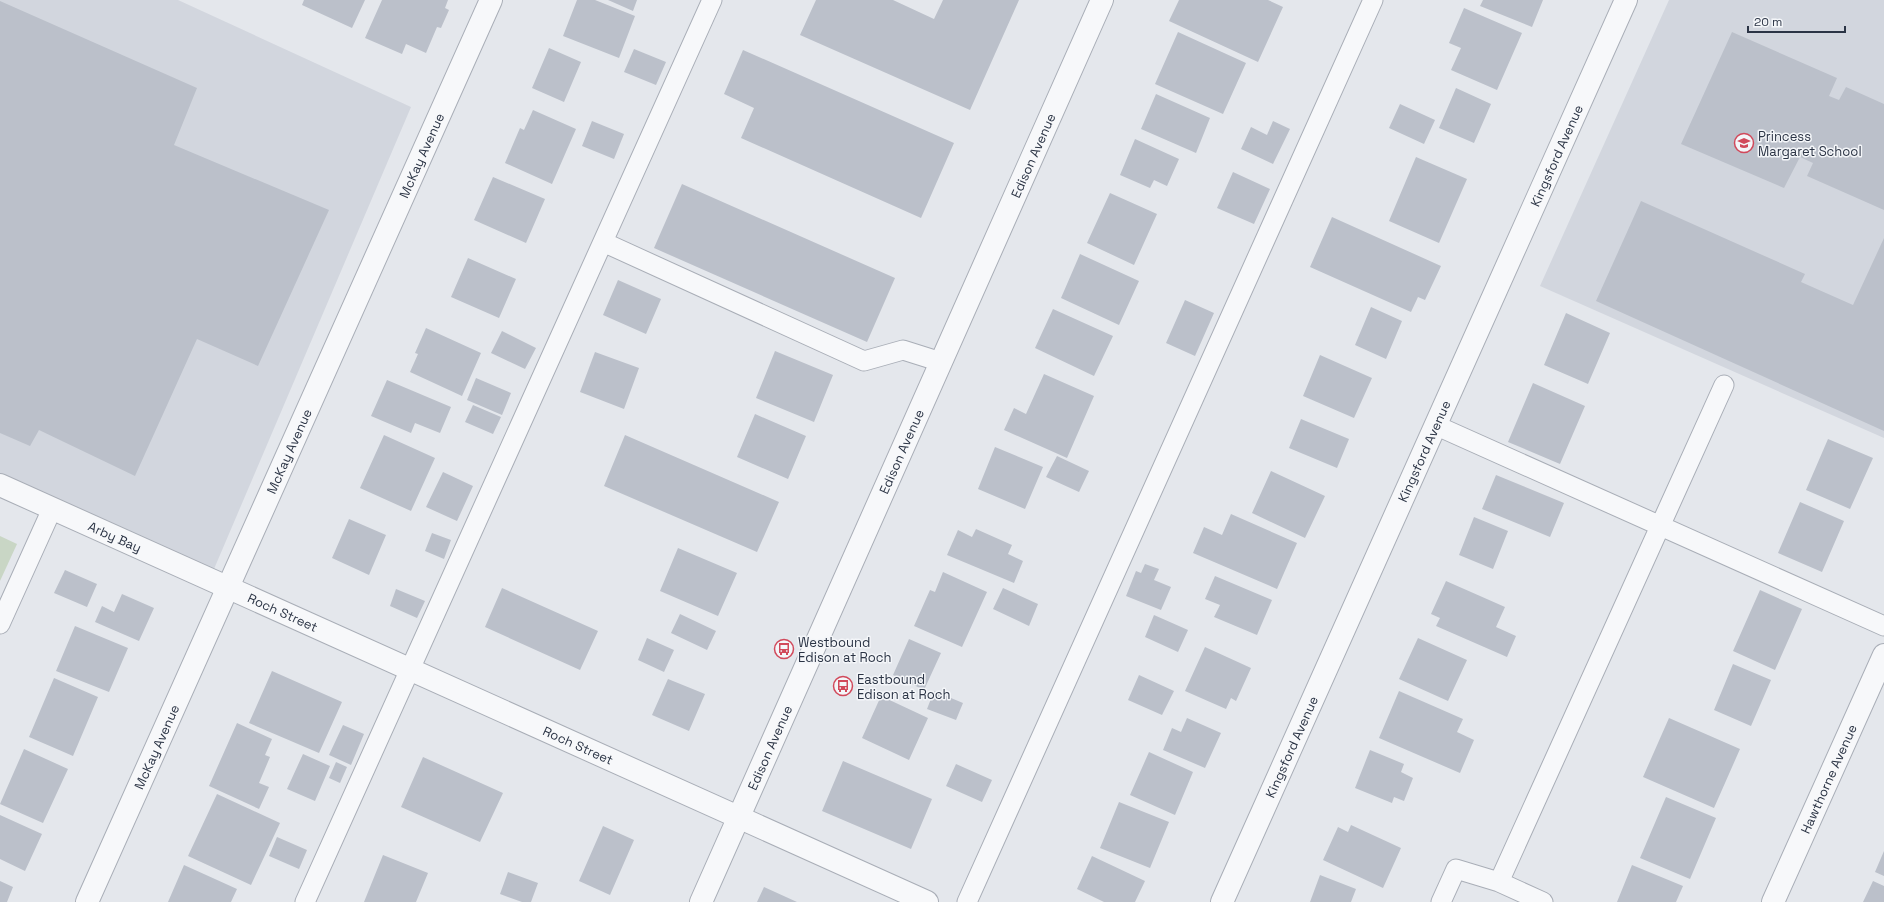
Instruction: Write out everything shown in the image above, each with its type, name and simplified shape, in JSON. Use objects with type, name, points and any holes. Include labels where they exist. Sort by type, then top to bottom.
[{"type":"street","name":"McKay Avenue","points":[[87,902],[229,588],[491,0]]},
{"type":"street","name":"Edison Avenue","points":[[701,902],[1102,0]]},
{"type":"street","name":"Kingsford Avenue","points":[[1222,902],[1626,0]]},
{"type":"street","name":"Arby Bay","points":[[0,485],[229,588]]},
{"type":"street","name":"Roch Street","points":[[229,588],[927,902]]},
{"type":"street","name":"Hawthorne Avenue","points":[[1773,902],[1884,655]]},
{"type":"lane","points":[[305,902],[712,0]]},
{"type":"lane","points":[[967,902],[1373,0]]},
{"type":"lane","points":[[603,242],[864,361],[903,350],[941,362]]},
{"type":"lane","points":[[1499,882],[1724,386]]},
{"type":"lane","points":[[1435,425],[1884,626]]},
{"type":"lane","points":[[0,624],[52,509]]},
{"type":"lane","points":[[1441,902],[1456,869],[1499,882],[1543,902]]},
{"type":"shaded area","points":[[0,0],[178,0],[411,107],[214,569],[0,475]]},
{"type":"shaded area","name":"Princess Margaret School","points":[[1669,0],[1884,0],[1884,438],[1540,286]]},
{"type":"green space","points":[[0,536],[17,544],[0,581]]},
{"type":"building","points":[[304,0],[365,0],[352,28],[302,5]]},
{"type":"building","points":[[382,0],[448,0],[445,8],[449,10],[441,28],[437,27],[426,53],[406,44],[402,54],[365,38]]},
{"type":"building","points":[[577,0],[595,0],[635,16],[619,58],[563,36]]},
{"type":"building","points":[[608,0],[637,0],[633,11]]},
{"type":"building","points":[[816,0],[893,0],[934,19],[943,0],[1019,0],[970,110],[800,35]]},
{"type":"building","points":[[1179,0],[1268,0],[1283,7],[1258,62],[1169,21]]},
{"type":"building","points":[[1483,0],[1543,0],[1532,27],[1480,6]]},
{"type":"building","points":[[0,1],[197,88],[174,145],[329,210],[258,366],[197,339],[135,476],[39,430],[30,446],[0,433]]},
{"type":"building","points":[[1464,8],[1522,33],[1497,90],[1451,70],[1461,48],[1449,43]]},
{"type":"building","points":[[1178,32],[1246,63],[1223,114],[1155,84]]},
{"type":"building","points":[[1732,32],[1837,78],[1829,96],[1839,100],[1846,87],[1884,104],[1884,210],[1807,176],[1813,163],[1800,157],[1784,188],[1681,144]]},
{"type":"building","points":[[549,48],[581,62],[564,102],[532,88]]},
{"type":"building","points":[[634,49],[666,62],[656,85],[624,72]]},
{"type":"building","points":[[743,50],[954,143],[921,218],[741,138],[754,108],[724,94]]},
{"type":"building","points":[[1456,88],[1491,104],[1474,143],[1439,128]]},
{"type":"building","points":[[1156,94],[1210,118],[1196,153],[1141,129]]},
{"type":"building","points":[[1400,104],[1435,120],[1424,144],[1389,128]]},
{"type":"building","points":[[533,110],[576,129],[552,184],[505,163],[520,128],[524,130]]},
{"type":"building","points":[[592,121],[624,134],[614,159],[582,146]]},
{"type":"building","points":[[1273,121],[1290,129],[1273,164],[1241,149],[1251,127],[1267,135]]},
{"type":"building","points":[[1135,139],[1179,159],[1167,186],[1154,180],[1150,188],[1120,175]]},
{"type":"building","points":[[1416,157],[1467,179],[1439,243],[1389,221]]},
{"type":"building","points":[[1233,172],[1270,189],[1254,224],[1217,208]]},
{"type":"building","points":[[493,177],[545,199],[526,243],[474,220]]},
{"type":"building","points":[[682,184],[895,278],[867,342],[654,248]]},
{"type":"building","points":[[1110,193],[1157,214],[1134,265],[1087,243]]},
{"type":"building","points":[[1641,201],[1805,274],[1801,282],[1853,305],[1884,238],[1884,431],[1596,301]]},
{"type":"building","points":[[1332,217],[1441,266],[1425,300],[1418,297],[1411,312],[1310,267]]},
{"type":"building","points":[[1080,254],[1139,281],[1119,325],[1061,298]]},
{"type":"building","points":[[468,258],[516,279],[499,318],[451,297]]},
{"type":"building","points":[[618,280],[661,299],[646,334],[603,315]]},
{"type":"building","points":[[1185,300],[1214,313],[1195,356],[1166,343]]},
{"type":"building","points":[[1371,307],[1402,321],[1386,359],[1355,345]]},
{"type":"building","points":[[1053,309],[1113,336],[1094,376],[1035,348]]},
{"type":"building","points":[[1566,313],[1610,333],[1588,384],[1544,365]]},
{"type":"building","points":[[426,328],[481,353],[462,396],[410,372],[418,354],[415,353]]},
{"type":"building","points":[[502,331],[536,348],[525,369],[491,353]]},
{"type":"building","points":[[775,351],[833,375],[814,422],[756,398]]},
{"type":"building","points":[[595,352],[639,368],[624,409],[580,392]]},
{"type":"building","points":[[1320,355],[1372,378],[1354,418],[1303,396]]},
{"type":"building","points":[[1044,374],[1094,396],[1067,458],[1004,430],[1014,408],[1026,414]]},
{"type":"building","points":[[476,378],[511,393],[502,415],[467,400]]},
{"type":"building","points":[[387,380],[451,407],[440,433],[415,423],[411,433],[371,416]]},
{"type":"building","points":[[1533,383],[1585,406],[1560,464],[1508,442]]},
{"type":"building","points":[[473,405],[501,417],[493,434],[465,422]]},
{"type":"building","points":[[755,414],[806,436],[788,479],[737,457]]},
{"type":"building","points":[[1301,419],[1349,439],[1337,468],[1289,448]]},
{"type":"building","points":[[384,435],[435,458],[411,511],[360,488]]},
{"type":"building","points":[[625,435],[779,502],[757,552],[604,486]]},
{"type":"building","points":[[1828,439],[1873,458],[1850,509],[1806,490]]},
{"type":"building","points":[[995,447],[1043,467],[1025,509],[978,489]]},
{"type":"building","points":[[1057,456],[1089,471],[1079,492],[1046,477]]},
{"type":"building","points":[[1271,471],[1325,496],[1305,538],[1252,513]]},
{"type":"building","points":[[443,472],[473,486],[457,521],[426,507]]},
{"type":"building","points":[[1496,475],[1564,503],[1550,537],[1482,509]]},
{"type":"building","points":[[1800,502],[1844,521],[1822,572],[1778,553]]},
{"type":"building","points":[[1231,514],[1297,543],[1277,589],[1193,553],[1204,527],[1222,535]]},
{"type":"building","points":[[1474,517],[1508,531],[1493,569],[1459,555]]},
{"type":"building","points":[[349,519],[386,535],[369,575],[332,558]]},
{"type":"building","points":[[976,529],[1012,545],[1008,554],[1023,561],[1014,583],[947,555],[958,530],[972,537]]},
{"type":"building","points":[[432,533],[451,540],[444,559],[425,551]]},
{"type":"building","points":[[678,548],[737,573],[718,616],[660,591]]},
{"type":"building","points":[[1145,564],[1159,569],[1154,580],[1171,587],[1161,610],[1126,596],[1136,571],[1141,573]]},
{"type":"building","points":[[65,570],[97,584],[87,607],[54,593]]},
{"type":"building","points":[[943,572],[987,592],[962,647],[914,626],[930,590],[935,592]]},
{"type":"building","points":[[1215,576],[1272,600],[1257,635],[1214,617],[1220,605],[1205,599]]},
{"type":"building","points":[[1446,581],[1505,607],[1496,627],[1516,636],[1507,657],[1436,626],[1440,618],[1431,614]]},
{"type":"building","points":[[502,588],[598,631],[580,670],[485,627]]},
{"type":"building","points":[[1003,588],[1038,604],[1029,626],[993,609]]},
{"type":"building","points":[[396,589],[425,601],[417,618],[390,606]]},
{"type":"building","points":[[1760,590],[1802,609],[1775,670],[1733,651]]},
{"type":"building","points":[[122,594],[154,608],[139,641],[95,622],[102,606],[114,612]]},
{"type":"building","points":[[680,614],[716,631],[707,650],[671,633]]},
{"type":"building","points":[[1154,615],[1188,630],[1178,652],[1145,637]]},
{"type":"building","points":[[75,626],[128,648],[109,692],[56,671]]},
{"type":"building","points":[[647,638],[674,650],[664,672],[638,660]]},
{"type":"building","points":[[1418,638],[1467,660],[1448,701],[1399,679]]},
{"type":"building","points":[[909,639],[941,653],[924,690],[893,675]]},
{"type":"building","points":[[1205,647],[1251,668],[1236,701],[1231,698],[1226,709],[1185,691]]},
{"type":"building","points":[[1733,664],[1771,680],[1751,726],[1714,710]]},
{"type":"building","points":[[272,671],[342,702],[319,753],[249,723]]},
{"type":"building","points":[[1139,675],[1174,691],[1162,715],[1128,700]]},
{"type":"building","points":[[54,678],[98,697],[73,756],[29,737]]},
{"type":"building","points":[[668,679],[705,694],[689,731],[652,715]]},
{"type":"building","points":[[934,691],[963,703],[956,720],[927,709]]},
{"type":"building","points":[[1399,691],[1463,719],[1457,732],[1474,740],[1460,773],[1379,738]]},
{"type":"building","points":[[881,696],[928,718],[909,760],[862,738]]},
{"type":"building","points":[[1187,718],[1221,733],[1205,768],[1163,750],[1172,728],[1181,732]]},
{"type":"building","points":[[1669,718],[1740,749],[1714,808],[1643,777]]},
{"type":"building","points":[[237,723],[272,739],[265,755],[270,757],[259,783],[269,787],[259,809],[209,786]]},
{"type":"building","points":[[343,725],[364,734],[351,765],[329,755]]},
{"type":"building","points":[[24,749],[68,769],[43,823],[0,804]]},
{"type":"building","points":[[1370,750],[1404,764],[1401,772],[1413,778],[1404,801],[1394,797],[1392,803],[1355,788]]},
{"type":"building","points":[[1149,752],[1193,772],[1175,815],[1130,795]]},
{"type":"building","points":[[303,754],[330,766],[315,801],[287,789]]},
{"type":"building","points":[[423,757],[503,793],[480,842],[401,807]]},
{"type":"building","points":[[843,761],[932,799],[911,849],[822,811]]},
{"type":"building","points":[[336,762],[347,767],[340,783],[329,778]]},
{"type":"building","points":[[956,764],[992,780],[982,802],[946,786]]},
{"type":"building","points":[[217,794],[280,823],[251,885],[188,856]]},
{"type":"building","points":[[1666,797],[1716,818],[1690,879],[1640,858]]},
{"type":"building","points":[[1119,802],[1169,822],[1150,868],[1100,848]]},
{"type":"building","points":[[0,815],[42,834],[25,871],[0,859]]},
{"type":"building","points":[[1351,825],[1401,848],[1383,888],[1323,860],[1338,827],[1348,832]]},
{"type":"building","points":[[603,826],[634,840],[610,895],[579,881]]},
{"type":"building","points":[[277,837],[307,850],[299,869],[269,856]]},
{"type":"building","points":[[1884,851],[1884,876],[1875,872]]},
{"type":"building","points":[[383,855],[428,873],[416,902],[364,902]]},
{"type":"building","points":[[1092,856],[1145,881],[1135,902],[1104,902],[1077,889]]},
{"type":"building","points":[[184,865],[237,889],[231,902],[168,902]]},
{"type":"building","points":[[1632,865],[1683,886],[1676,902],[1617,902]]},
{"type":"building","points":[[508,872],[538,883],[531,902],[522,902],[500,894]]},
{"type":"building","points":[[1320,875],[1356,889],[1351,902],[1310,902]]},
{"type":"building","points":[[0,881],[13,887],[7,902],[0,902]]},
{"type":"building","points":[[1873,881],[1884,886],[1884,902],[1863,902]]},
{"type":"building","points":[[764,887],[797,902],[757,902]]},
{"type":"place","name":"Princess Margaret School","points":[[1744,143]]},
{"type":"place","name":"Westbound Edison at Roch","points":[[784,649]]},
{"type":"place","name":"Eastbound Edison at Roch","points":[[843,686]]}]
